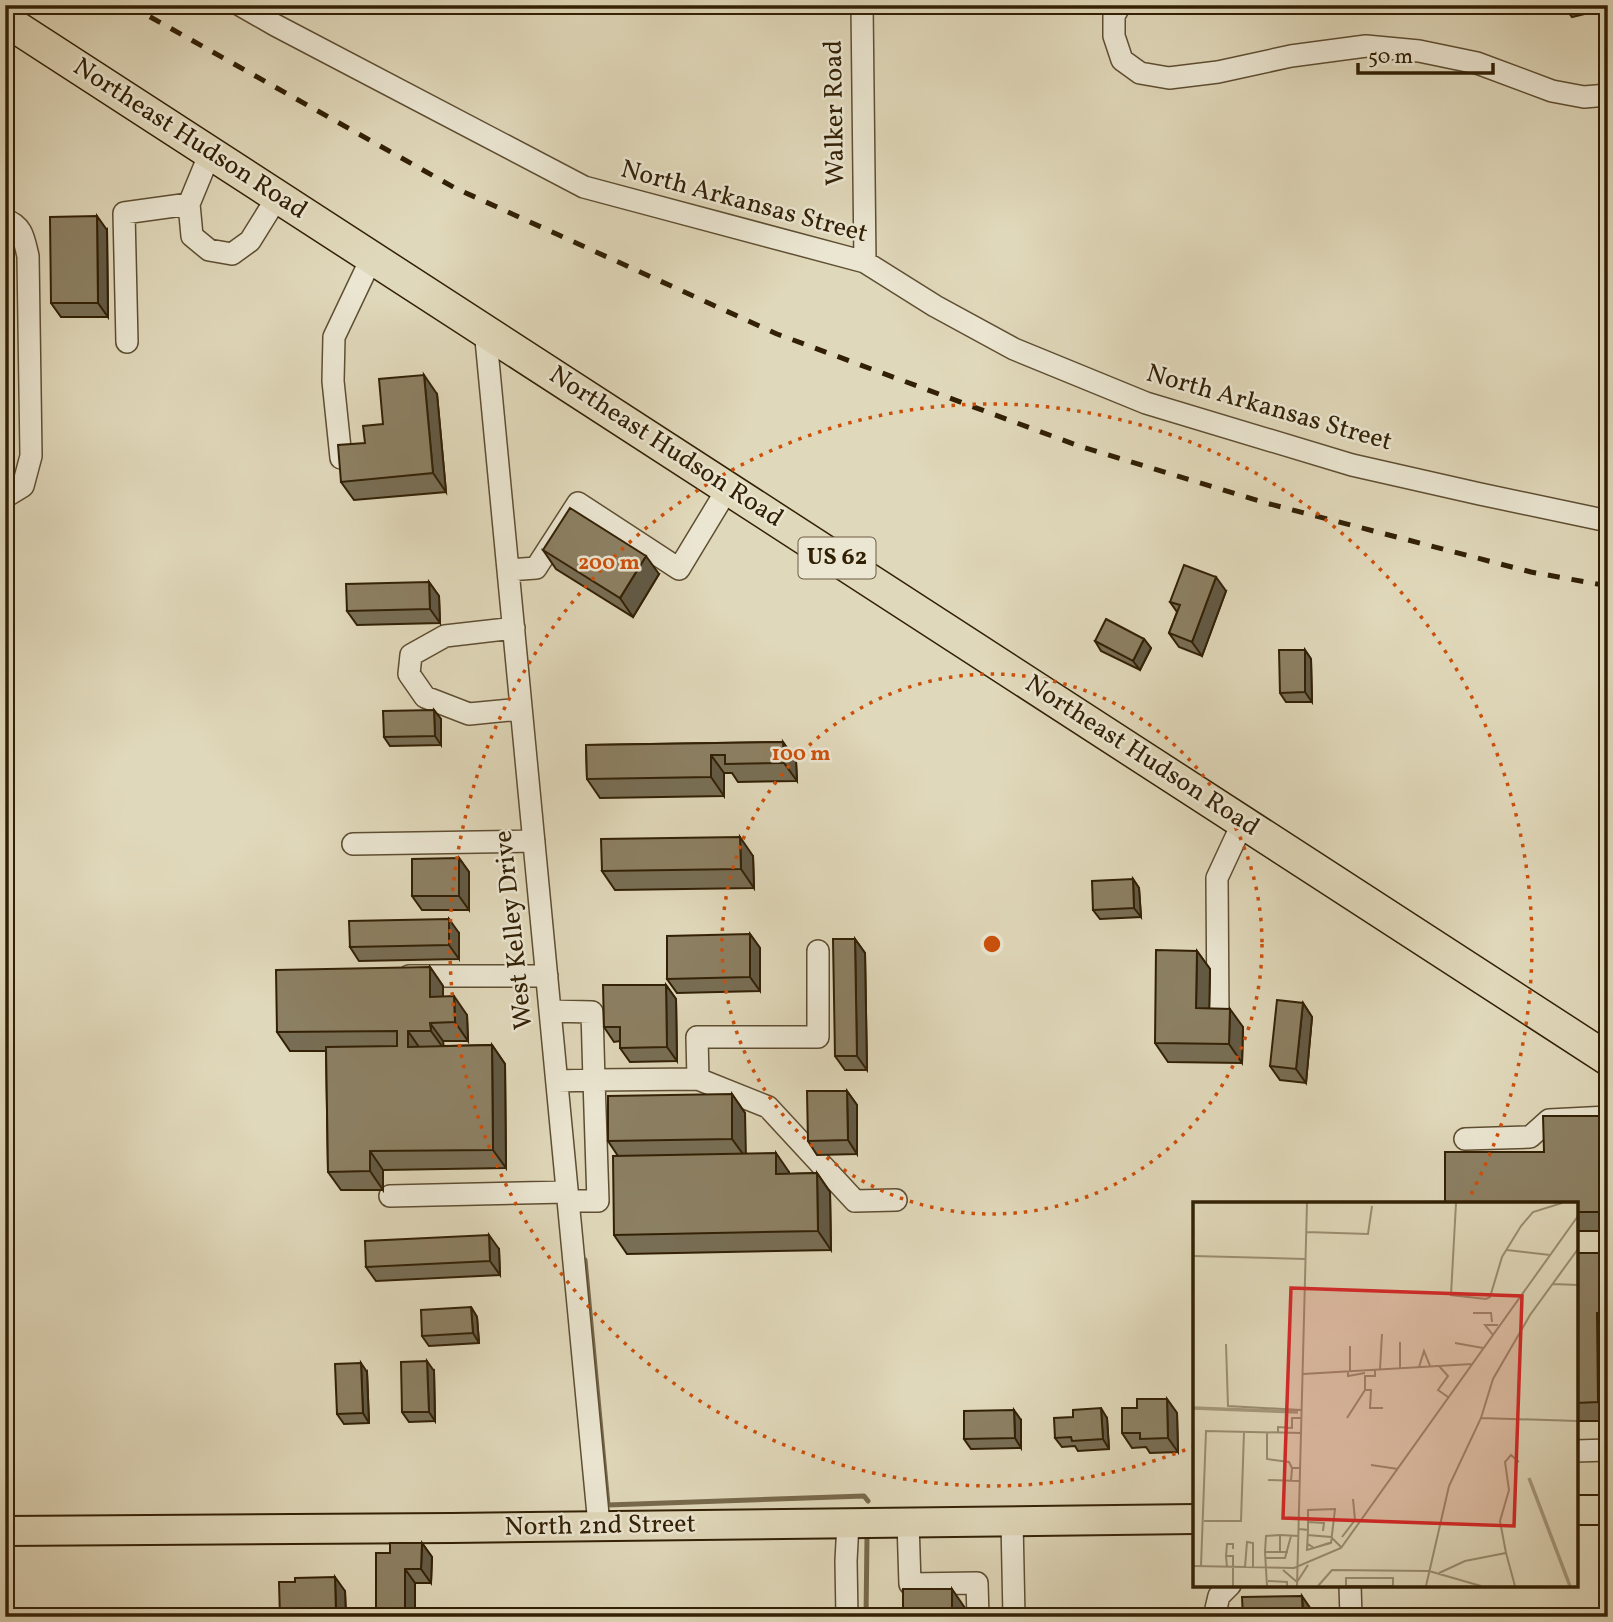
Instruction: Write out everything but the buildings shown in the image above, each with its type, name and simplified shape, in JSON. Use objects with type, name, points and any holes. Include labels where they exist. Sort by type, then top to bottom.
[{"type":"highway","name":"Northeast Hudson Road","points":[[5,20],[1608,1059]]},
{"type":"main road","points":[[1578,1510],[1608,1510]]},
{"type":"main road","name":"North 2nd Street","points":[[5,1531],[1193,1519]]},
{"type":"street","name":"North Arkansas Street","points":[[240,5],[584,187],[865,262],[935,306],[1014,349],[1146,403],[1352,465],[1608,521]]},
{"type":"street","name":"Walker Road","points":[[862,5],[865,262]]},
{"type":"street","points":[[1121,5],[1114,16],[1114,36],[1122,61],[1140,73],[1169,78],[1218,72],[1291,56],[1366,46],[1419,51],[1477,63],[1552,91],[1584,97],[1608,95]]},
{"type":"street","points":[[210,153],[189,204],[192,236],[209,250],[232,254],[250,241],[278,196]]},
{"type":"street","points":[[127,342],[124,213],[189,204]]},
{"type":"street","points":[[5,220],[13,222],[22,231],[28,256],[31,456],[23,486],[5,497]]},
{"type":"street","points":[[341,458],[333,381],[334,337],[372,257]]},
{"type":"street","name":"West Kelley Drive","points":[[485,330],[600,1525]]},
{"type":"street","points":[[508,570],[536,568],[578,503],[679,569],[728,488]]},
{"type":"street","points":[[513,628],[445,636],[411,655],[409,674],[425,697],[469,714],[521,709]]},
{"type":"street","points":[[1218,1017],[1217,878],[1243,822]]},
{"type":"street","points":[[354,844],[534,841]]},
{"type":"street","points":[[698,1079],[696,1037],[818,1037],[818,951]]},
{"type":"street","points":[[395,976],[547,976]]},
{"type":"street","points":[[390,1196],[568,1197],[598,1201],[592,1012],[550,1012]]},
{"type":"street","points":[[557,1081],[698,1079],[768,1107],[855,1201],[896,1200]]},
{"type":"street","points":[[1465,1139],[1530,1137],[1549,1120],[1608,1117]]},
{"type":"street","points":[[1578,1451],[1608,1450]]},
{"type":"street","points":[[1012,1521],[1014,1617]]},
{"type":"street","points":[[847,1617],[848,1522]]},
{"type":"street","points":[[908,1522],[910,1584],[977,1583],[978,1617]]},
{"type":"street","points":[[1214,1617],[1219,1596],[1228,1587]]},
{"type":"street","points":[[1350,1587],[1351,1617]]},
{"type":"waterway","points":[[585,1260],[608,1505],[864,1496],[868,1501]]},
{"type":"waterway","points":[[866,1617],[867,1537]]},
{"type":"railway","points":[[129,5],[455,188],[777,334],[1079,446],[1266,503],[1531,572],[1608,586]]}]
